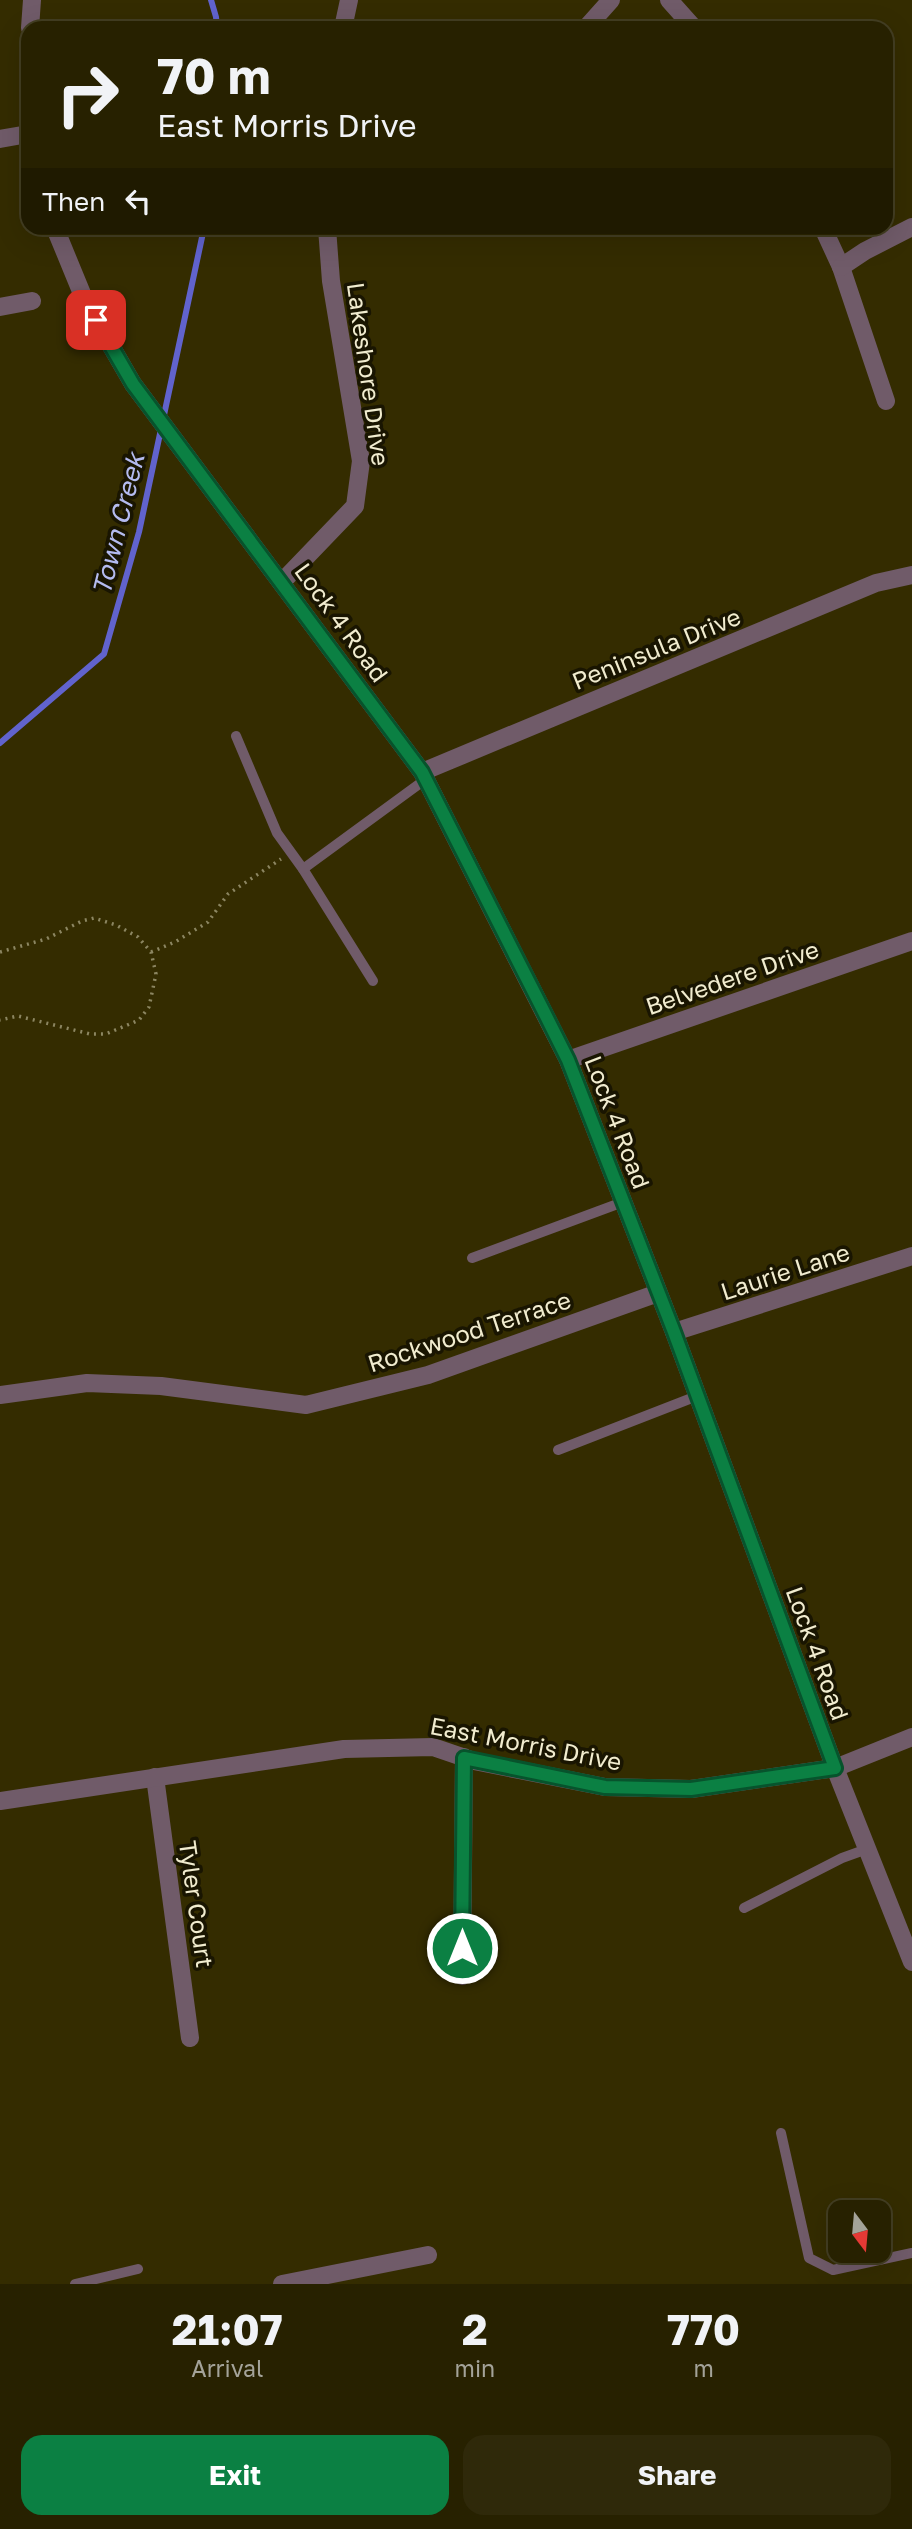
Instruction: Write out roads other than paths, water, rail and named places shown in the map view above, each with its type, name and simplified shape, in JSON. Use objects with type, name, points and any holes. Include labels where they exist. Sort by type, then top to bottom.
[{"type":"street","points":[[30,21],[32,0]]},
{"type":"street","points":[[344,21],[349,0]]},
{"type":"street","points":[[592,21],[611,0]]},
{"type":"street","points":[[601,21],[617,0]]},
{"type":"street","points":[[669,0],[688,21]]},
{"type":"street","points":[[0,139],[21,135]]},
{"type":"street","points":[[841,267],[865,251],[912,227]]},
{"type":"street","name":"Lock 4 Road","points":[[57,235],[85,301],[133,384],[424,776],[568,1060],[674,1332],[835,1768],[912,1962]]},
{"type":"street","name":"Lakeshore Drive","points":[[282,582],[355,506],[361,461],[331,281],[328,235]]},
{"type":"street","points":[[826,235],[841,267],[886,401]]},
{"type":"street","points":[[0,307],[32,301]]},
{"type":"street","name":"Peninsula Drive","points":[[424,776],[876,583],[912,575]]},
{"type":"street","name":"Belvedere Drive","points":[[568,1060],[912,941]]},
{"type":"street","name":"Laurie Lane","points":[[674,1332],[912,1256]]},
{"type":"street","name":"Rockwood Terrace","points":[[0,1395],[87,1383],[161,1386],[306,1405],[428,1375],[658,1293]]},
{"type":"street","name":"East Morris Drive","points":[[0,1801],[344,1749],[433,1747],[464,1758],[592,1784],[691,1789],[835,1768],[912,1737]]},
{"type":"street","points":[[462,1976],[464,1758]]},
{"type":"street","name":"Tyler Court","points":[[155,1777],[190,2038]]},
{"type":"street","points":[[282,2284],[428,2255]]},
{"type":"lane","points":[[236,736],[276,834],[303,869],[373,981]]},
{"type":"lane","points":[[303,869],[424,776]]},
{"type":"lane","points":[[472,1258],[623,1202]]},
{"type":"lane","points":[[558,1450],[697,1395]]},
{"type":"lane","points":[[744,1908],[842,1858],[867,1849]]},
{"type":"lane","points":[[781,2133],[809,2258],[833,2270],[912,2253]]},
{"type":"lane","points":[[75,2284],[138,2269]]},
{"type":"waterway","name":"Town Creek","points":[[211,0],[216,21]]},
{"type":"waterway","name":"Town Creek","points":[[0,743],[104,654],[139,532],[203,235]]}]
